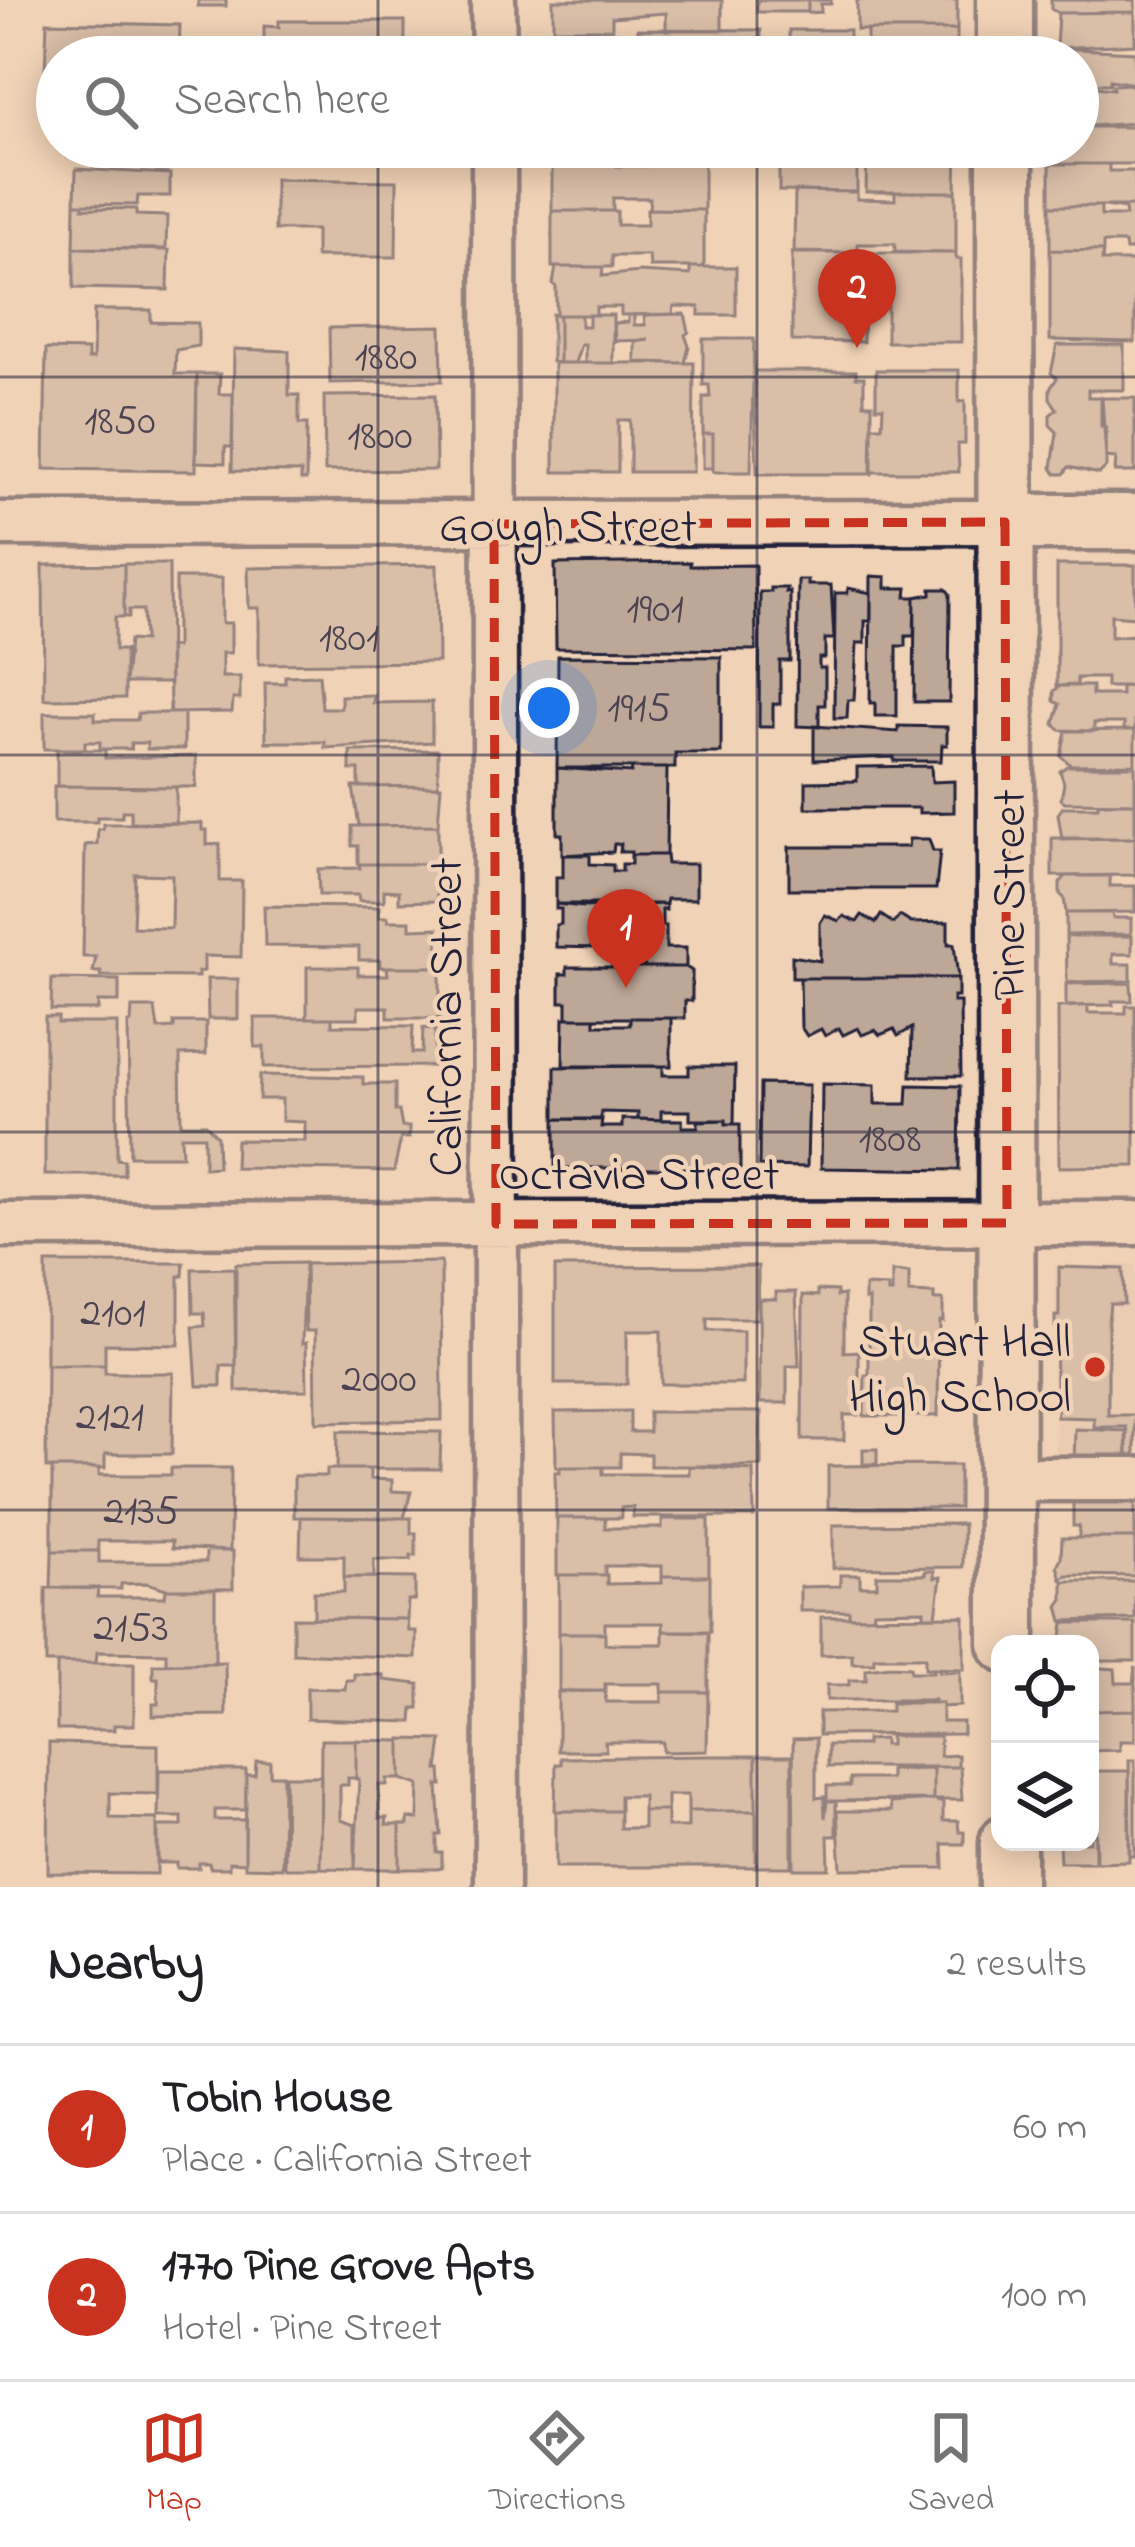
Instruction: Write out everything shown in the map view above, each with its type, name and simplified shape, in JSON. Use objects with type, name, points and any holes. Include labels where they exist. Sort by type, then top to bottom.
[{"type":"main road","points":[[1005,0],[1005,36]]},
{"type":"main road","name":"Pine Street","points":[[1005,168],[1007,1635]]},
{"type":"main road","name":"Gough Street","points":[[1005,522],[1135,522]]},
{"type":"main road","points":[[1008,1851],[1008,1887]]},
{"type":"street","points":[[494,0],[494,36]]},
{"type":"street","name":"California Street","points":[[494,168],[497,1887]]},
{"type":"street","name":"Gough Street","points":[[0,524],[1005,522]]},
{"type":"street","name":"Octavia Street","points":[[0,1225],[1135,1222]]},
{"type":"street","points":[[1007,1480],[1135,1479]]},
{"type":"highlighted area","points":[[1005,522],[1007,1223],[496,1224],[494,524]]},
{"type":"shaded area","name":"Stuart Hall High School","points":[[1135,1265],[1135,1466],[1056,1465],[1055,1267]]},
{"type":"building","points":[[198,0],[226,0],[226,6],[198,6]]},
{"type":"building","points":[[553,0],[722,0],[722,30],[666,30],[666,13],[612,17],[612,29],[553,29]]},
{"type":"building","points":[[757,0],[808,0],[808,12],[757,12]]},
{"type":"building","points":[[808,0],[831,0],[831,4],[821,4],[821,12],[808,13]]},
{"type":"building","points":[[857,0],[957,0],[957,30],[857,30]]},
{"type":"building","points":[[1051,0],[1135,0],[1135,12],[1058,13],[1051,9]]},
{"type":"building","points":[[1135,12],[1135,44],[1099,46],[1099,36],[1057,36],[1058,13]]},
{"type":"building","points":[[279,21],[405,21],[405,36],[264,36],[264,26],[279,27]]},
{"type":"building","points":[[47,22],[180,25],[180,36],[46,36]]},
{"type":"building","points":[[553,29],[592,29],[592,36],[553,36]]},
{"type":"building","points":[[638,29],[761,30],[761,36],[638,36]]},
{"type":"building","points":[[789,30],[849,30],[849,36],[789,36]]},
{"type":"building","points":[[867,30],[957,30],[957,36],[867,36]]},
{"type":"building","points":[[1099,50],[1135,52],[1135,84],[1110,80],[1110,84],[1099,84]]},
{"type":"building","points":[[1113,85],[1135,88],[1135,123],[1099,126],[1099,87],[1113,89]]},
{"type":"building","points":[[1099,127],[1135,127],[1135,164],[1099,164]]},
{"type":"building","points":[[1109,164],[1109,171],[1135,171],[1135,206],[1050,206],[1050,168]]},
{"type":"building","points":[[552,168],[704,168],[704,210],[649,209],[650,198],[613,198],[613,211],[552,211]]},
{"type":"building","points":[[779,168],[857,168],[857,192],[779,191]]},
{"type":"building","points":[[867,168],[957,168],[956,192],[866,192]]},
{"type":"building","points":[[76,169],[170,174],[170,196],[138,196],[137,205],[75,204]]},
{"type":"building","points":[[275,179],[397,181],[396,257],[316,257],[316,230],[275,230]]},
{"type":"building","points":[[795,191],[857,192],[857,199],[895,200],[895,192],[956,192],[956,253],[895,252],[895,244],[858,244],[858,253],[794,252]]},
{"type":"building","points":[[75,204],[167,216],[166,249],[74,248]]},
{"type":"building","points":[[1050,206],[1101,206],[1101,216],[1126,216],[1125,209],[1105,206],[1135,206],[1135,250],[1126,250],[1125,243],[1103,243],[1103,251],[1050,250]]},
{"type":"building","points":[[647,209],[704,210],[704,267],[650,267],[649,256],[612,256],[612,267],[552,267],[552,211],[617,211],[617,225],[647,225]]},
{"type":"building","points":[[74,248],[169,250],[168,290],[74,288]]},
{"type":"building","points":[[1050,250],[1103,251],[1102,261],[1135,261],[1135,342],[1050,340]]},
{"type":"building","points":[[792,253],[956,253],[956,259],[961,259],[961,342],[887,342],[887,297],[864,297],[863,342],[792,341]]},
{"type":"building","points":[[556,267],[603,267],[602,276],[690,275],[690,267],[736,267],[736,315],[699,315],[699,307],[674,306],[673,314],[621,315],[621,307],[596,307],[596,315],[556,315]]},
{"type":"building","points":[[94,310],[151,310],[151,322],[198,323],[198,346],[176,350],[175,374],[197,374],[196,471],[44,469],[46,349],[88,350],[88,359],[93,359]]},
{"type":"building","points":[[552,314],[559,315],[559,363],[552,362]]},
{"type":"building","points":[[685,314],[689,346],[685,363],[635,362],[635,342],[649,340],[615,341],[614,323],[628,322],[628,315],[634,315],[634,325],[645,325],[644,315]]},
{"type":"building","points":[[559,315],[581,315],[581,326],[589,326],[589,315],[613,315],[613,363],[585,363],[585,344],[581,344],[575,363],[559,363]]},
{"type":"building","points":[[441,326],[442,381],[330,383],[329,328]]},
{"type":"building","points":[[703,339],[754,339],[751,472],[713,472],[713,434],[703,434],[703,397],[710,397],[709,385],[703,385]]},
{"type":"building","points":[[1057,345],[1124,345],[1124,390],[1088,390],[1088,397],[1101,397],[1101,427],[1106,427],[1106,467],[1099,474],[1069,467],[1064,474],[1056,474],[1052,468],[1057,432],[1050,425],[1050,415],[1057,409],[1050,389],[1057,378],[1051,373]]},
{"type":"building","points":[[234,349],[289,351],[289,395],[299,395],[299,424],[307,424],[306,480],[301,480],[301,472],[232,471]]},
{"type":"building","points":[[554,363],[694,363],[693,472],[630,472],[630,420],[618,420],[618,472],[554,472]]},
{"type":"building","points":[[876,370],[959,370],[965,444],[958,444],[959,472],[871,472],[872,426],[882,426],[883,407],[876,407]]},
{"type":"building","points":[[754,371],[856,371],[856,377],[864,377],[864,404],[872,404],[872,474],[757,474]]},
{"type":"building","points":[[197,374],[220,374],[219,394],[233,394],[232,447],[225,447],[225,463],[195,462]]},
{"type":"building","points":[[435,395],[436,470],[325,471],[324,396]]},
{"type":"building","points":[[1102,398],[1135,398],[1135,472],[1115,472],[1116,458],[1106,457]]},
{"type":"building","points":[[703,434],[713,434],[713,468],[703,468]]},
{"type":"building","points":[[690,562],[690,566],[755,565],[756,650],[556,648],[555,564]]},
{"type":"building","points":[[124,564],[124,617],[115,617],[115,650],[125,650],[125,698],[44,699],[43,565]]},
{"type":"building","points":[[124,564],[169,564],[170,683],[125,683],[129,640],[144,641],[143,610],[129,610],[129,617],[124,617]]},
{"type":"building","points":[[437,565],[438,662],[259,664],[259,608],[249,608],[248,568]]},
{"type":"building","points":[[1057,565],[1135,565],[1135,617],[1111,615],[1111,637],[1135,635],[1135,686],[1106,687],[1106,678],[1077,678],[1077,685],[1057,686]]},
{"type":"building","points":[[871,576],[886,577],[886,588],[907,588],[906,597],[915,597],[914,636],[906,636],[906,646],[897,646],[897,716],[875,716],[875,703],[870,703]]},
{"type":"building","points":[[176,578],[222,578],[222,623],[231,623],[231,653],[222,653],[222,677],[240,677],[240,699],[233,699],[232,712],[170,713],[169,647],[176,647]]},
{"type":"building","points":[[798,580],[831,585],[834,639],[825,639],[825,658],[819,658],[819,668],[825,668],[825,705],[819,705],[819,727],[797,726]]},
{"type":"building","points":[[771,588],[790,592],[790,661],[780,661],[780,704],[773,704],[773,727],[759,727],[760,592],[771,592]]},
{"type":"building","points":[[848,588],[871,593],[871,621],[865,621],[865,643],[857,643],[854,700],[848,700],[847,718],[834,718],[835,593],[847,593]]},
{"type":"building","points":[[931,589],[946,589],[950,594],[949,702],[914,702],[915,597],[931,594]]},
{"type":"building","points":[[558,656],[721,657],[721,753],[675,753],[675,768],[557,768]]},
{"type":"building","points":[[319,675],[322,708],[341,708],[341,696],[374,695],[373,703],[432,702],[432,742],[325,748],[325,742],[266,742],[265,683],[285,683],[285,676]]},
{"type":"building","points":[[1060,686],[1092,686],[1092,695],[1121,695],[1121,686],[1135,686],[1135,730],[1124,730],[1124,723],[1094,723],[1094,731],[1060,730],[1054,724],[1060,704],[1054,701],[1054,691]]},
{"type":"building","points":[[44,713],[95,713],[95,720],[137,720],[138,713],[184,713],[184,749],[147,749],[147,743],[131,743],[131,749],[100,749],[100,742],[85,742],[85,749],[44,749]]},
{"type":"building","points":[[814,726],[898,732],[898,726],[947,727],[947,745],[942,745],[941,761],[894,761],[894,757],[814,760]]},
{"type":"building","points":[[1135,730],[1135,764],[1071,765],[1061,756],[1066,731]]},
{"type":"building","points":[[57,749],[105,750],[105,758],[196,756],[196,787],[57,786]]},
{"type":"building","points":[[438,750],[438,786],[359,787],[359,770],[350,770],[350,751]]},
{"type":"building","points":[[931,766],[932,782],[954,781],[954,812],[806,808],[806,782],[857,781],[857,767]]},
{"type":"building","points":[[1067,766],[1135,766],[1135,803],[1065,802],[1060,771]]},
{"type":"building","points":[[557,768],[631,773],[632,768],[667,768],[666,855],[631,855],[620,852],[621,844],[614,844],[613,852],[562,855],[562,834],[557,834]]},
{"type":"building","points":[[54,786],[176,787],[176,823],[131,822],[131,811],[122,811],[122,817],[97,817],[97,822],[54,822]]},
{"type":"building","points":[[441,786],[438,825],[359,826],[353,787]]},
{"type":"building","points":[[1098,803],[1135,803],[1135,838],[1062,839],[1058,814],[1063,807],[1098,807]]},
{"type":"building","points":[[202,823],[207,845],[220,844],[220,881],[242,881],[241,957],[204,956],[204,971],[198,977],[101,976],[93,972],[96,957],[83,957],[85,845],[97,844],[103,824]],"holes":[[[135,874],[172,875],[171,928],[133,927]]]},
{"type":"building","points":[[438,825],[438,864],[358,864],[352,826]]},
{"type":"building","points":[[1052,838],[1135,838],[1135,875],[1052,876]]},
{"type":"building","points":[[909,839],[929,839],[933,851],[940,851],[936,889],[789,889],[789,847],[908,847]]},
{"type":"building","points":[[563,855],[590,855],[590,864],[613,865],[613,871],[631,864],[631,855],[666,855],[667,864],[696,864],[696,899],[667,899],[666,904],[556,904],[556,877],[563,877]]},
{"type":"building","points":[[359,864],[437,864],[437,901],[399,902],[399,891],[384,890],[384,901],[319,895],[318,869],[360,868]]},
{"type":"building","points":[[1066,876],[1110,876],[1110,886],[1135,886],[1135,912],[1066,913],[1060,883]]},
{"type":"building","points":[[556,904],[666,904],[662,926],[666,926],[666,948],[686,948],[686,967],[644,967],[644,949],[556,947],[561,909]]},
{"type":"building","points":[[264,906],[379,907],[379,917],[410,921],[410,929],[438,928],[438,967],[380,967],[380,960],[359,960],[359,947],[265,946]]},
{"type":"building","points":[[1066,913],[1131,918],[1131,934],[1066,935]]},
{"type":"building","points":[[825,915],[839,921],[844,916],[857,922],[862,915],[876,923],[881,915],[893,923],[900,916],[911,923],[948,922],[948,944],[954,944],[958,978],[792,978],[792,956],[820,961],[820,923]]},
{"type":"building","points":[[1066,936],[1132,936],[1132,954],[1113,954],[1113,964],[1131,964],[1131,981],[1067,982]]},
{"type":"building","points":[[307,967],[358,967],[358,975],[388,975],[387,967],[440,967],[440,1018],[388,1018],[388,1007],[358,1007],[358,1018],[307,1018]]},
{"type":"building","points":[[567,967],[686,967],[692,971],[692,1001],[685,1001],[685,1018],[567,1018],[567,1002],[560,1002],[560,974],[567,974]]},
{"type":"building","points":[[800,978],[958,978],[958,997],[953,1002],[960,1002],[961,1076],[911,1076],[912,1028],[898,1036],[894,1029],[862,1035],[858,1028],[843,1035],[839,1028],[825,1036],[821,1029],[807,1036],[801,1027]]},
{"type":"building","points":[[52,979],[119,980],[119,1002],[98,1002],[98,1010],[51,1010]]},
{"type":"building","points":[[207,979],[238,979],[238,1019],[208,1019]]},
{"type":"building","points":[[1131,983],[1132,1001],[1066,1006],[1066,984]]},
{"type":"building","points":[[1088,1006],[1088,1013],[1126,1013],[1126,1006],[1135,1006],[1135,1166],[1059,1167],[1058,1007]]},
{"type":"building","points":[[132,1008],[155,1008],[158,1029],[174,1028],[174,1022],[206,1022],[206,1054],[180,1055],[181,1124],[206,1124],[217,1136],[218,1167],[204,1168],[204,1136],[181,1136],[182,1156],[130,1156],[128,1023]]},
{"type":"building","points":[[45,1017],[58,1017],[58,1023],[117,1023],[117,1159],[124,1160],[124,1175],[45,1175]]},
{"type":"building","points":[[255,1018],[332,1018],[332,1025],[413,1026],[412,1053],[422,1053],[423,1028],[435,1029],[435,1066],[264,1067],[264,1047],[255,1047]]},
{"type":"building","points":[[564,1018],[595,1018],[595,1025],[630,1025],[630,1018],[671,1018],[671,1066],[563,1066]]},
{"type":"building","points":[[663,1066],[663,1075],[689,1075],[689,1066],[735,1066],[734,1124],[690,1120],[690,1111],[661,1111],[661,1120],[638,1119],[638,1113],[601,1112],[601,1120],[555,1119],[555,1067]]},
{"type":"building","points":[[260,1075],[363,1077],[363,1084],[395,1084],[395,1111],[399,1111],[402,1127],[409,1127],[409,1138],[401,1138],[394,1171],[235,1168],[236,1140],[305,1141],[305,1122],[282,1121],[282,1099],[259,1099]]},
{"type":"building","points":[[760,1084],[809,1085],[807,1167],[759,1166]]},
{"type":"building","points":[[822,1084],[875,1085],[875,1104],[907,1104],[908,1085],[960,1086],[959,1170],[821,1168]]},
{"type":"building","points":[[555,1119],[602,1119],[601,1127],[622,1127],[622,1119],[682,1120],[682,1127],[726,1120],[726,1124],[740,1124],[740,1168],[555,1168]]},
{"type":"building","points":[[441,1262],[442,1420],[316,1422],[315,1331],[306,1331],[305,1264]]},
{"type":"building","points":[[46,1263],[184,1263],[183,1276],[179,1276],[179,1345],[105,1344],[105,1365],[46,1365]]},
{"type":"building","points":[[305,1263],[302,1344],[306,1343],[307,1390],[236,1391],[236,1264]]},
{"type":"building","points":[[758,1266],[758,1319],[707,1319],[707,1331],[743,1331],[743,1384],[661,1384],[661,1331],[627,1331],[627,1384],[555,1384],[555,1267]]},
{"type":"building","points":[[1059,1267],[1123,1269],[1124,1304],[1110,1304],[1108,1322],[1108,1415],[1135,1415],[1135,1464],[1127,1464],[1126,1427],[1094,1427],[1094,1418],[1056,1417]]},
{"type":"building","points":[[234,1268],[236,1366],[221,1366],[221,1386],[197,1386],[193,1327],[205,1326],[204,1313],[193,1313],[192,1269]]},
{"type":"building","points":[[892,1272],[909,1273],[909,1293],[934,1294],[934,1300],[943,1300],[938,1416],[864,1416],[865,1375],[869,1375],[865,1286],[888,1287],[892,1293]]},
{"type":"building","points":[[818,1290],[844,1295],[844,1352],[859,1351],[859,1415],[844,1415],[844,1440],[802,1440],[803,1295],[818,1296]]},
{"type":"building","points":[[776,1292],[796,1292],[799,1366],[787,1366],[787,1403],[760,1403],[759,1299],[776,1299]]},
{"type":"building","points":[[47,1365],[105,1365],[105,1373],[173,1373],[172,1454],[105,1454],[105,1468],[46,1468]]},
{"type":"building","points":[[630,1411],[630,1432],[649,1432],[649,1412],[761,1412],[761,1466],[650,1466],[650,1454],[620,1453],[620,1467],[556,1467],[555,1412]]},
{"type":"building","points":[[1075,1429],[1127,1431],[1127,1464],[1074,1464]]},
{"type":"building","points":[[338,1431],[441,1432],[440,1469],[337,1469]]},
{"type":"building","points":[[863,1449],[877,1449],[877,1464],[863,1464]]},
{"type":"building","points":[[959,1465],[959,1508],[828,1508],[828,1466]]},
{"type":"building","points":[[689,1466],[753,1470],[754,1517],[633,1517],[633,1507],[621,1508],[621,1518],[556,1518],[555,1472],[560,1467],[603,1467],[603,1474],[689,1474]]},
{"type":"building","points":[[52,1468],[99,1468],[99,1475],[171,1475],[171,1468],[231,1468],[230,1551],[172,1548],[172,1541],[98,1541],[98,1551],[52,1551]]},
{"type":"building","points":[[327,1469],[370,1469],[370,1479],[392,1480],[392,1491],[411,1492],[404,1518],[294,1517],[294,1476],[327,1476]]},
{"type":"building","points":[[1135,1482],[1135,1538],[1079,1538],[1079,1526],[1073,1526],[1073,1501]]},
{"type":"building","points":[[301,1517],[411,1518],[416,1556],[374,1560],[374,1577],[344,1577],[344,1556],[300,1556]]},
{"type":"building","points":[[557,1518],[605,1518],[605,1528],[662,1528],[662,1519],[709,1519],[709,1576],[662,1576],[662,1566],[605,1566],[605,1575],[557,1575]]},
{"type":"building","points":[[963,1524],[963,1567],[833,1568],[833,1525]]},
{"type":"building","points":[[1062,1538],[1135,1538],[1135,1576],[1066,1575],[1061,1579],[1057,1566]]},
{"type":"building","points":[[52,1551],[99,1551],[99,1562],[206,1562],[206,1551],[233,1551],[233,1589],[166,1589],[147,1583],[121,1584],[121,1589],[51,1588]]},
{"type":"building","points":[[925,1571],[941,1577],[936,1616],[924,1616],[924,1610],[874,1611],[873,1617],[849,1617],[849,1611],[800,1611],[800,1587],[840,1586],[840,1575],[860,1575],[860,1586],[877,1586],[877,1575],[925,1575]]},
{"type":"building","points":[[559,1575],[607,1575],[607,1584],[662,1583],[662,1576],[710,1576],[710,1631],[663,1631],[663,1623],[605,1623],[605,1633],[559,1633]]},
{"type":"building","points":[[344,1577],[415,1578],[415,1600],[408,1600],[407,1619],[314,1618],[314,1592],[344,1592]]},
{"type":"building","points":[[1063,1581],[1135,1581],[1135,1619],[1062,1621],[1058,1606]]},
{"type":"building","points":[[46,1588],[98,1588],[97,1597],[165,1597],[166,1589],[215,1589],[215,1663],[166,1663],[166,1653],[97,1652],[96,1663],[46,1663]]},
{"type":"building","points":[[964,1616],[964,1669],[925,1668],[925,1657],[874,1657],[874,1663],[852,1663],[852,1654],[821,1655],[821,1617]]},
{"type":"building","points":[[293,1618],[407,1619],[408,1631],[416,1631],[416,1658],[293,1653]]},
{"type":"building","points":[[1064,1623],[1135,1623],[1135,1661],[1099,1661],[1099,1635],[1062,1635]]},
{"type":"building","points":[[663,1631],[708,1632],[708,1692],[662,1692],[662,1684],[605,1684],[605,1691],[559,1691],[559,1633],[605,1633],[605,1644],[663,1644]]},
{"type":"building","points":[[225,1662],[226,1715],[153,1716],[158,1678],[153,1678],[153,1664]]},
{"type":"building","points":[[57,1663],[134,1663],[134,1725],[114,1725],[114,1730],[57,1730]]},
{"type":"building","points":[[910,1667],[911,1672],[960,1671],[960,1706],[942,1707],[934,1700],[827,1700],[827,1685],[866,1680],[866,1669]]},
{"type":"building","points":[[1135,1667],[1135,1710],[1099,1711],[1099,1668],[1115,1669],[1116,1683],[1133,1683]]},
{"type":"building","points":[[354,1674],[419,1684],[419,1708],[413,1708],[412,1722],[307,1719],[307,1688],[345,1689],[346,1680],[354,1680]]},
{"type":"building","points":[[605,1691],[606,1702],[662,1702],[662,1692],[708,1692],[707,1751],[663,1752],[663,1742],[605,1742],[606,1751],[558,1751],[558,1692]]},
{"type":"building","points":[[891,1703],[942,1703],[942,1722],[963,1722],[963,1734],[819,1735],[819,1712],[891,1711]]},
{"type":"building","points":[[1135,1710],[1135,1741],[1120,1741],[1120,1750],[1099,1751],[1099,1711]]},
{"type":"building","points":[[890,1736],[940,1736],[940,1756],[958,1755],[958,1767],[828,1767],[828,1745],[866,1745],[866,1740],[884,1739],[884,1745],[890,1745]]},
{"type":"building","points":[[816,1738],[816,1798],[824,1797],[825,1818],[827,1801],[836,1801],[836,1836],[828,1836],[829,1869],[794,1869],[793,1739]]},
{"type":"building","points":[[401,1739],[442,1740],[437,1853],[442,1853],[442,1868],[400,1869],[400,1825],[408,1825],[408,1818],[418,1819],[419,1785],[401,1779]]},
{"type":"building","points":[[321,1740],[356,1740],[356,1778],[340,1785],[340,1820],[355,1825],[355,1869],[320,1868]]},
{"type":"building","points":[[356,1740],[401,1741],[401,1779],[387,1779],[387,1785],[379,1785],[379,1818],[387,1818],[386,1825],[400,1825],[400,1869],[355,1869]]},
{"type":"building","points":[[49,1743],[158,1745],[158,1794],[110,1793],[110,1818],[157,1819],[157,1874],[48,1873]]},
{"type":"building","points":[[756,1756],[756,1811],[688,1811],[688,1795],[667,1795],[667,1811],[643,1811],[643,1796],[620,1796],[620,1811],[555,1811],[556,1764],[561,1764],[561,1758]]},
{"type":"building","points":[[756,1756],[792,1756],[792,1867],[756,1867]]},
{"type":"building","points":[[1129,1760],[1135,1760],[1135,1856],[1130,1856]]},
{"type":"building","points":[[256,1761],[270,1761],[270,1775],[283,1775],[282,1868],[245,1867],[246,1775],[255,1775]]},
{"type":"building","points":[[933,1767],[960,1767],[962,1800],[933,1800]]},
{"type":"building","points":[[933,1769],[933,1800],[827,1801],[827,1786],[850,1786],[850,1779],[890,1779],[890,1770]]},
{"type":"building","points":[[159,1770],[246,1770],[246,1810],[215,1810],[215,1820],[245,1820],[245,1863],[229,1862],[229,1868],[199,1863],[199,1868],[177,1868],[177,1863],[158,1863],[158,1826],[182,1826],[182,1817],[158,1817]]},
{"type":"building","points":[[1099,1771],[1129,1771],[1129,1861],[1096,1862]]},
{"type":"building","points":[[285,1776],[321,1776],[320,1868],[286,1868],[284,1864]]},
{"type":"building","points":[[890,1803],[943,1803],[943,1821],[958,1821],[959,1832],[964,1832],[964,1844],[943,1844],[944,1868],[841,1869],[837,1811],[891,1811]]},
{"type":"building","points":[[556,1811],[620,1811],[620,1828],[643,1828],[643,1811],[667,1811],[667,1827],[688,1827],[688,1811],[756,1811],[756,1867],[556,1867]]},
{"type":"building","points":[[1059,1851],[1095,1851],[1095,1862],[1060,1862]]},
{"type":"place","name":"1770 Pine Grove Apts","points":[[857,348]]},
{"type":"place","name":"Tobin House","points":[[626,988]]},
{"type":"place","name":"Stuart Hall High School","points":[[1095,1367]]}]
